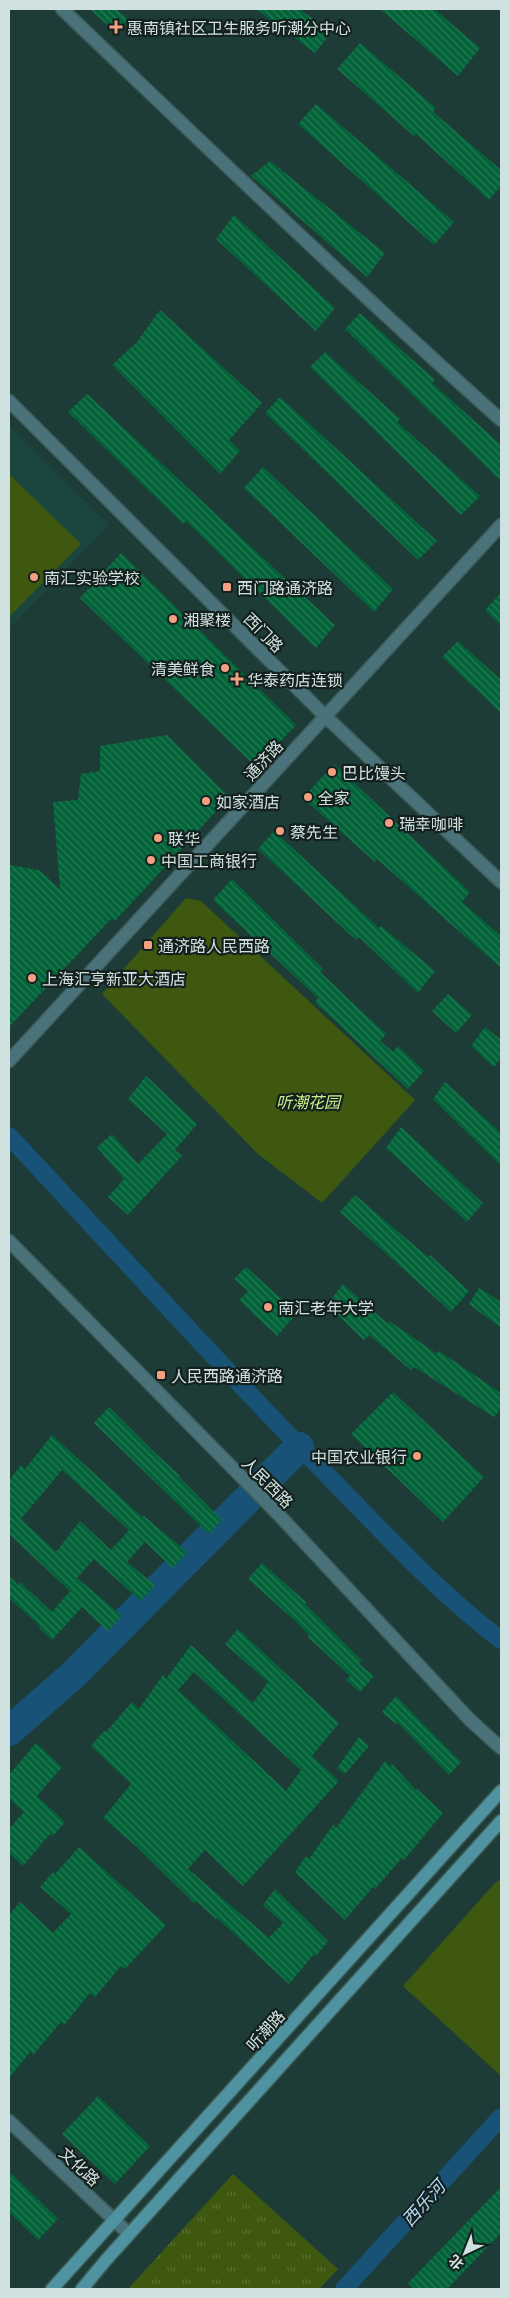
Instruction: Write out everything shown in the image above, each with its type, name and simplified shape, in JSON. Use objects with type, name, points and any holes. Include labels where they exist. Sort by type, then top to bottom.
[{"type":"main road","name":"听潮路","points":[[52,2289],[501,1791]]},
{"type":"main road","points":[[82,2289],[129,2234],[501,1821]]},
{"type":"street","points":[[62,9],[261,199],[501,420]]},
{"type":"street","name":"西门路","points":[[9,401],[325,716],[501,882]]},
{"type":"street","name":"通济路","points":[[9,1061],[501,525]]},
{"type":"street","name":"人民西路","points":[[9,1241],[277,1513],[470,1720],[501,1748]]},
{"type":"street","name":"文化路","points":[[9,2121],[129,2234]]},
{"type":"shaded area","name":"南汇实验学校","points":[[9,426],[109,525],[9,628]]},
{"type":"green space","points":[[9,474],[81,544],[9,617]]},
{"type":"green space","name":"听潮花园","points":[[186,898],[201,901],[415,1100],[322,1203],[258,1154],[102,994]]},
{"type":"green space","points":[[501,1879],[501,2076],[403,1986],[495,1883]]},
{"type":"green space","points":[[233,2174],[338,2269],[319,2289],[128,2289]]},
{"type":"building","name":"惠南镇社区卫生服务听潮分中心","points":[[90,9],[116,9],[129,20],[117,34]]},
{"type":"building","points":[[256,9],[299,9],[332,32],[315,53]]},
{"type":"building","points":[[380,9],[434,9],[480,48],[458,76]]},
{"type":"building","points":[[360,43],[436,108],[433,112],[501,170],[501,186],[489,200],[416,134],[414,136],[337,69]]},
{"type":"building","points":[[316,104],[454,222],[434,245],[298,124]]},
{"type":"building","points":[[270,161],[385,253],[367,277],[251,176]]},
{"type":"building","points":[[234,215],[335,308],[316,331],[216,239]]},
{"type":"building","points":[[160,310],[262,403],[229,440],[240,451],[220,474],[112,365],[137,342]]},
{"type":"building","points":[[360,313],[435,380],[432,383],[501,445],[501,481],[345,329]]},
{"type":"building","points":[[325,352],[400,419],[397,422],[480,496],[461,515],[310,367]]},
{"type":"building","points":[[87,394],[335,625],[316,648],[186,521],[183,524],[68,412]]},
{"type":"building","points":[[280,397],[437,541],[418,560],[265,413]]},
{"type":"building","points":[[263,467],[393,589],[374,612],[244,488]]},
{"type":"building","points":[[121,553],[296,725],[256,767],[80,598]]},
{"type":"building","points":[[501,593],[501,626],[485,610]]},
{"type":"building","points":[[458,641],[501,680],[501,713],[442,657]]},
{"type":"building","points":[[167,735],[229,797],[115,921],[112,918],[9,1027],[9,865],[39,870],[60,889],[53,802],[78,800],[81,774],[100,771],[100,746]]},
{"type":"building","points":[[334,764],[470,892],[462,902],[501,936],[501,968],[377,859],[375,862],[303,798]]},
{"type":"building","points":[[274,831],[379,928],[381,926],[435,971],[418,993],[359,937],[356,940],[258,849]]},
{"type":"building","points":[[232,879],[323,969],[320,972],[386,1034],[380,1041],[393,1052],[398,1046],[424,1071],[408,1089],[315,1002],[318,998],[213,900]]},
{"type":"building","points":[[448,994],[472,1015],[456,1033],[432,1011]]},
{"type":"building","points":[[485,1027],[501,1040],[501,1058],[494,1067],[471,1046]]},
{"type":"building","points":[[146,1076],[197,1124],[175,1150],[182,1156],[128,1215],[108,1197],[124,1179],[97,1147],[112,1134],[138,1164],[167,1134],[128,1099]]},
{"type":"building","points":[[445,1082],[501,1133],[501,1166],[433,1099]]},
{"type":"building","points":[[401,1127],[483,1203],[467,1222],[386,1148]]},
{"type":"building","points":[[355,1195],[428,1257],[430,1255],[469,1291],[451,1312],[340,1212]]},
{"type":"building","name":"南汇老年大学","points":[[246,1267],[297,1313],[277,1336],[239,1300],[248,1291],[234,1279]]},
{"type":"building","points":[[343,1284],[388,1324],[389,1321],[437,1354],[439,1351],[501,1393],[501,1409],[494,1417],[414,1367],[411,1370],[369,1335],[364,1340],[327,1305]]},
{"type":"building","points":[[479,1288],[501,1302],[501,1328],[469,1304]]},
{"type":"building","name":"中国农业银行","points":[[393,1392],[484,1477],[443,1522],[351,1434]]},
{"type":"building","points":[[109,1407],[222,1520],[209,1534],[94,1423]]},
{"type":"building","points":[[52,1435],[142,1517],[144,1516],[187,1552],[173,1568],[145,1542],[127,1562],[155,1585],[141,1601],[94,1559],[77,1578],[122,1616],[108,1631],[82,1607],[52,1640],[39,1628],[40,1626],[9,1598],[9,1576],[18,1585],[20,1582],[52,1612],[70,1591],[9,1534],[9,1481],[21,1465],[25,1469]],"holes":[[[62,1470],[129,1530],[111,1550],[80,1521],[56,1552],[21,1519]]]},
{"type":"building","points":[[262,1563],[306,1602],[305,1604],[362,1661],[359,1664],[374,1676],[360,1692],[346,1680],[350,1676],[308,1637],[309,1635],[293,1619],[248,1579]]},
{"type":"building","points":[[238,1629],[339,1723],[312,1756],[339,1781],[243,1886],[205,1850],[188,1869],[269,1938],[283,1923],[263,1905],[275,1889],[328,1941],[316,1956],[314,1954],[289,1984],[217,1918],[196,1901],[194,1903],[136,1846],[103,1818],[131,1784],[91,1746],[132,1702],[139,1709],[163,1675],[166,1679],[191,1645],[253,1703],[268,1682],[225,1644]],"holes":[[[194,1672],[301,1770],[286,1791],[178,1690]]]},
{"type":"building","points":[[396,1696],[461,1762],[449,1775],[397,1722],[396,1724],[382,1712]]},
{"type":"building","points":[[359,1737],[369,1746],[345,1774],[337,1768]]},
{"type":"building","points":[[36,1743],[62,1767],[37,1796],[65,1822],[53,1836],[50,1834],[23,1866],[9,1853],[9,1829],[24,1812],[9,1799],[9,1775]]},
{"type":"building","points":[[385,1761],[390,1766],[392,1764],[416,1790],[443,1813],[404,1860],[402,1858],[375,1889],[373,1887],[345,1920],[295,1872],[306,1856],[309,1859],[333,1825],[336,1828]]},
{"type":"building","points":[[79,1847],[166,1925],[125,1969],[121,1966],[95,1997],[90,1993],[64,2025],[61,2022],[33,2055],[30,2052],[9,2078],[9,1915],[20,1902],[53,1933],[71,1914],[40,1887],[53,1872],[55,1874]]},
{"type":"building","points":[[98,2096],[150,2146],[115,2184],[62,2134]]},
{"type":"building","points":[[9,2171],[58,2219],[38,2240],[9,2212]]},
{"type":"building","points":[[501,2187],[501,2233],[447,2289],[414,2289],[408,2283]]},
{"type":"waterway","points":[[9,1136],[252,1396],[374,1523],[457,1604],[501,1640]]},
{"type":"waterway","points":[[9,1731],[73,1675],[299,1447]]},
{"type":"waterway","name":"西乐河","points":[[344,2289],[501,2117]]},
{"type":"place","name":"惠南镇社区卫生服务听潮分中心","points":[[116,27]]},
{"type":"place","name":"南汇实验学校","points":[[34,577]]},
{"type":"place","name":"西门路通济路","points":[[227,587]]},
{"type":"place","name":"湘聚楼","points":[[173,619]]},
{"type":"place","name":"清美鲜食","points":[[225,668]]},
{"type":"place","name":"华泰药店连锁","points":[[237,679]]},
{"type":"place","name":"巴比馒头","points":[[332,772]]},
{"type":"place","name":"全家","points":[[308,797]]},
{"type":"place","name":"如家酒店","points":[[206,801]]},
{"type":"place","name":"瑞幸咖啡","points":[[389,823]]},
{"type":"place","name":"蔡先生","points":[[280,831]]},
{"type":"place","name":"联华","points":[[158,838]]},
{"type":"place","name":"中国工商银行","points":[[151,860]]},
{"type":"place","name":"通济路人民西路","points":[[148,945]]},
{"type":"place","name":"上海汇亨新亚大酒店","points":[[32,978]]},
{"type":"place","name":"南汇老年大学","points":[[268,1307]]},
{"type":"place","name":"人民西路通济路","points":[[161,1375]]},
{"type":"place","name":"中国农业银行","points":[[417,1456]]}]
